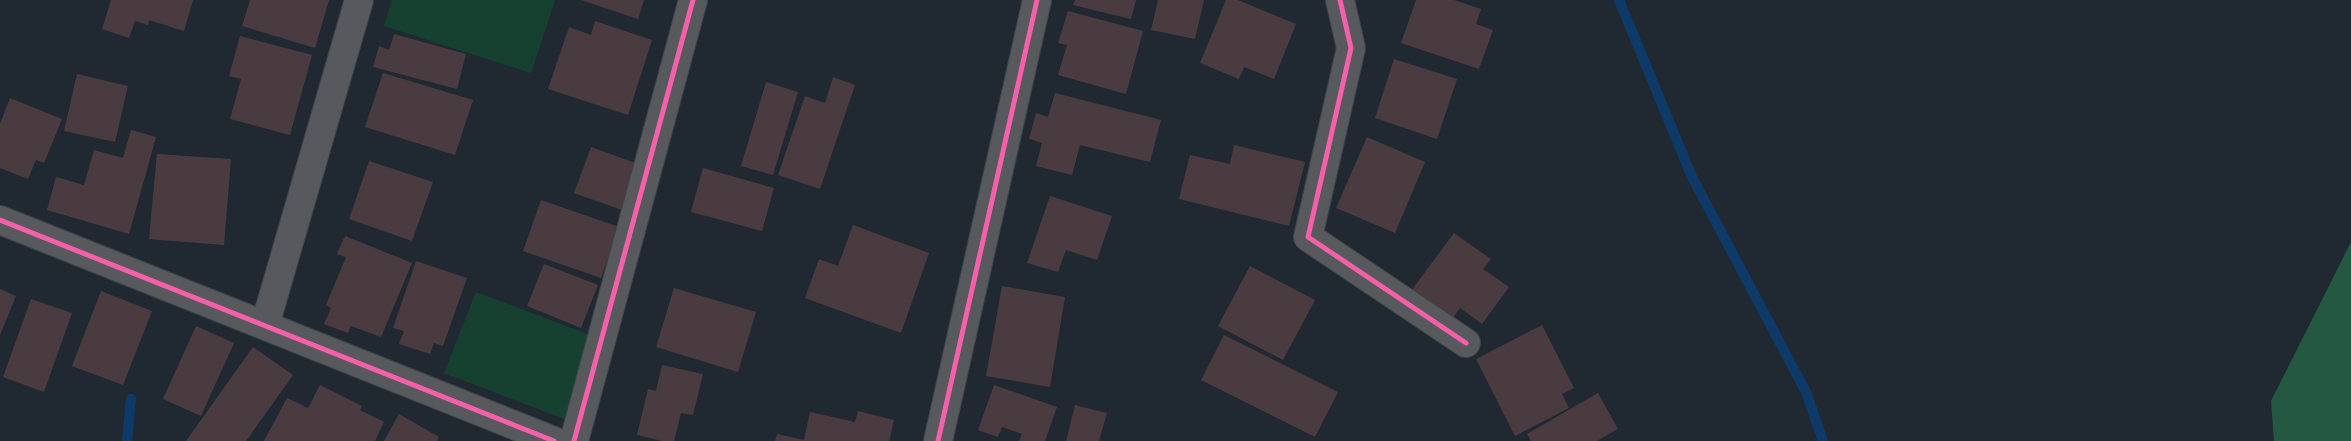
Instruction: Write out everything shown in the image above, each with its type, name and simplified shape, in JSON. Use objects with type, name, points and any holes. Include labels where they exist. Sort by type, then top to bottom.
[{"type":"street","points":[[265,325],[359,0]]},
{"type":"street","points":[[574,441],[693,0]]},
{"type":"street","points":[[938,441],[1037,0]]},
{"type":"street","points":[[1340,0],[1351,48],[1308,237],[1466,343]]},
{"type":"street","points":[[0,220],[554,441]]},
{"type":"green space","points":[[392,0],[555,0],[531,73],[384,26]]},
{"type":"green space","points":[[2351,242],[2351,441],[2274,441],[2271,401]]},
{"type":"green space","points":[[476,292],[598,338],[567,420],[444,373]]},
{"type":"building","points":[[111,0],[193,0],[184,31],[149,20],[148,25],[135,21],[129,38],[102,29]]},
{"type":"building","points":[[250,0],[329,0],[315,48],[242,26]]},
{"type":"building","points":[[581,0],[644,0],[638,19]]},
{"type":"building","points":[[1075,0],[1136,0],[1131,19],[1073,5]]},
{"type":"building","points":[[1158,0],[1204,0],[1195,39],[1151,30]]},
{"type":"building","points":[[1226,0],[1238,0],[1296,24],[1274,79],[1244,67],[1239,79],[1200,63]]},
{"type":"building","points":[[1416,0],[1454,0],[1481,9],[1476,24],[1493,30],[1479,69],[1401,43]]},
{"type":"building","points":[[1068,11],[1143,31],[1126,94],[1058,75],[1067,45],[1058,43]]},
{"type":"building","points":[[595,21],[652,40],[628,115],[548,89],[569,27],[591,35]]},
{"type":"building","points":[[394,34],[466,54],[457,89],[373,67],[379,46],[389,50]]},
{"type":"building","points":[[240,36],[312,55],[290,135],[230,119],[241,79],[229,76]]},
{"type":"building","points":[[1394,59],[1457,79],[1437,139],[1375,118]]},
{"type":"building","points":[[383,73],[473,100],[455,155],[365,127]]},
{"type":"building","points":[[77,74],[128,86],[115,142],[64,131]]},
{"type":"building","points":[[833,77],[855,85],[820,189],[778,175],[805,96],[825,103]]},
{"type":"building","points":[[766,82],[798,92],[773,175],[741,166]]},
{"type":"building","points":[[1055,93],[1161,120],[1150,162],[1080,145],[1072,175],[1036,166],[1042,143],[1029,139],[1036,113],[1048,117]]},
{"type":"building","points":[[10,98],[62,119],[44,163],[36,160],[28,179],[0,168],[0,124]]},
{"type":"building","points":[[131,130],[156,137],[129,234],[47,210],[56,177],[84,185],[94,150],[123,158]]},
{"type":"building","points":[[1367,137],[1425,162],[1395,233],[1336,208]]},
{"type":"building","points":[[1234,145],[1305,162],[1289,226],[1179,199],[1190,155],[1230,164]]},
{"type":"building","points":[[591,147],[638,164],[622,210],[574,193]]},
{"type":"building","points":[[157,154],[231,159],[224,245],[149,239]]},
{"type":"building","points":[[369,161],[433,182],[412,241],[349,219]]},
{"type":"building","points":[[703,168],[774,188],[762,231],[691,212]]},
{"type":"building","points":[[1050,196],[1112,216],[1097,260],[1066,250],[1058,272],[1027,263]]},
{"type":"building","points":[[541,200],[619,227],[601,278],[523,251]]},
{"type":"building","points":[[853,225],[929,253],[901,333],[805,298],[819,259],[838,266]]},
{"type":"building","points":[[1454,233],[1491,259],[1483,269],[1509,287],[1482,324],[1460,308],[1451,320],[1411,291]]},
{"type":"building","points":[[345,236],[412,263],[381,337],[351,326],[348,333],[324,324],[331,308],[326,305],[346,257],[337,254]]},
{"type":"building","points":[[416,261],[467,278],[443,346],[434,343],[430,354],[399,344],[404,331],[393,328]]},
{"type":"building","points":[[544,264],[598,285],[581,328],[527,306]]},
{"type":"building","points":[[1250,266],[1315,300],[1283,360],[1218,326]]},
{"type":"building","points":[[1002,286],[1065,297],[1050,387],[986,376]]},
{"type":"building","points":[[674,288],[756,312],[738,372],[656,347]]},
{"type":"building","points":[[0,289],[16,296],[0,335]]},
{"type":"building","points":[[101,291],[152,311],[123,385],[72,366]]},
{"type":"building","points":[[31,299],[72,313],[44,392],[3,377]]},
{"type":"building","points":[[1542,325],[1574,388],[1562,394],[1569,408],[1515,436],[1476,359]]},
{"type":"building","points":[[196,326],[234,343],[201,416],[163,399]]},
{"type":"building","points":[[1224,335],[1338,392],[1315,437],[1201,380]]},
{"type":"building","points":[[253,347],[293,375],[246,441],[186,441]]},
{"type":"building","points":[[662,365],[703,374],[693,415],[681,413],[674,441],[662,441],[637,435],[648,389],[656,391]]},
{"type":"building","points":[[320,385],[362,406],[360,410],[384,422],[375,441],[264,441],[287,398],[308,408]]},
{"type":"building","points":[[994,385],[1057,407],[1045,441],[1019,441],[1022,434],[1002,427],[998,437],[978,430]]},
{"type":"building","points":[[1598,393],[1618,429],[1597,441],[1531,441],[1527,434]]},
{"type":"building","points":[[1075,405],[1107,413],[1099,441],[1066,441]]},
{"type":"building","points":[[858,411],[894,420],[889,441],[775,441],[777,434],[804,440],[810,412],[855,422]]},
{"type":"building","points":[[399,414],[439,437],[437,441],[384,441]]},
{"type":"waterway","points":[[1619,0],[1692,177],[1806,392],[1823,441]]},
{"type":"waterway","points":[[127,441],[131,399]]},
{"type":"cycle path","points":[[574,441],[693,0]]},
{"type":"cycle path","points":[[938,441],[1037,0]]},
{"type":"cycle path","points":[[1340,0],[1351,48],[1308,237],[1466,343]]},
{"type":"cycle path","points":[[0,220],[554,441]]}]
